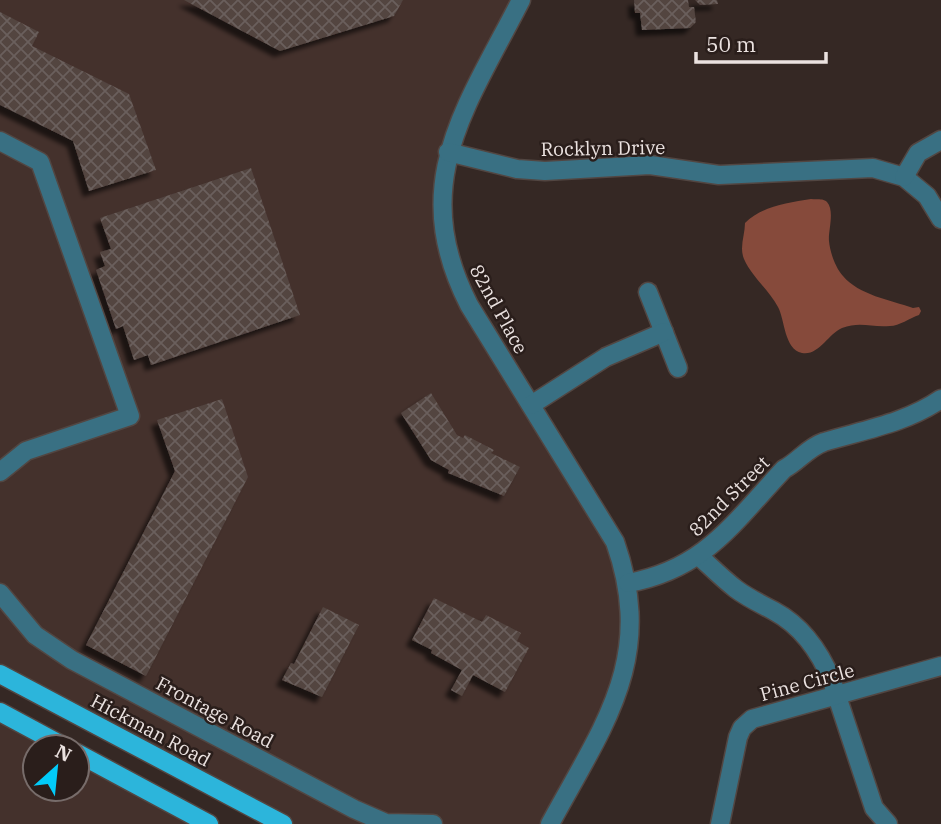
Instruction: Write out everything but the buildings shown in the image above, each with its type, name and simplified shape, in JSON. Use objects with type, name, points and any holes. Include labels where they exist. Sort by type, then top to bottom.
[{"type":"main road","name":"Hickman Road","points":[[0,674],[283,824]]},
{"type":"main road","points":[[0,712],[39,733]]},
{"type":"main road","points":[[91,761],[209,824]]},
{"type":"street","name":"82nd Place","points":[[521,0],[463,113],[449,152],[441,201],[446,250],[457,282],[469,305],[615,542],[628,583]]},
{"type":"street","points":[[941,140],[918,153],[904,177],[927,196],[941,219]]},
{"type":"street","points":[[0,141],[40,162],[130,416],[26,451],[0,472]]},
{"type":"street","name":"Rocklyn Drive","points":[[449,152],[517,169],[545,171],[650,164],[719,175],[873,168],[904,177]]},
{"type":"street","points":[[648,292],[678,368]]},
{"type":"street","points":[[531,405],[606,356],[664,332]]},
{"type":"street","name":"82nd Street","points":[[628,583],[652,579],[674,571],[699,556],[720,538],[784,469],[806,451],[822,443],[906,418],[924,411],[941,399]]},
{"type":"street","points":[[699,556],[735,588],[795,625],[811,642],[824,662],[874,808],[888,824]]},
{"type":"street","points":[[550,824],[593,746],[620,687],[628,657],[631,628],[628,583]]},
{"type":"street","name":"Frontage Road","points":[[0,593],[35,635],[72,660],[354,809],[386,823],[433,824]]},
{"type":"street","name":"Pine Circle","points":[[720,824],[736,742],[742,728],[752,719],[941,666]]},
{"type":"shaded area","points":[[0,0],[521,0],[453,138],[446,250],[615,542],[628,657],[550,824],[283,824],[0,674]]},
{"type":"shaded area","points":[[811,199],[824,200],[829,206],[832,255],[843,276],[866,292],[913,308],[919,307],[919,315],[893,326],[855,325],[842,328],[808,353],[802,353],[792,346],[778,307],[744,259],[742,250],[745,223],[775,206]]},
{"type":"shaded area","points":[[0,722],[21,733],[21,803],[91,803],[91,770],[192,824],[0,824]]}]
